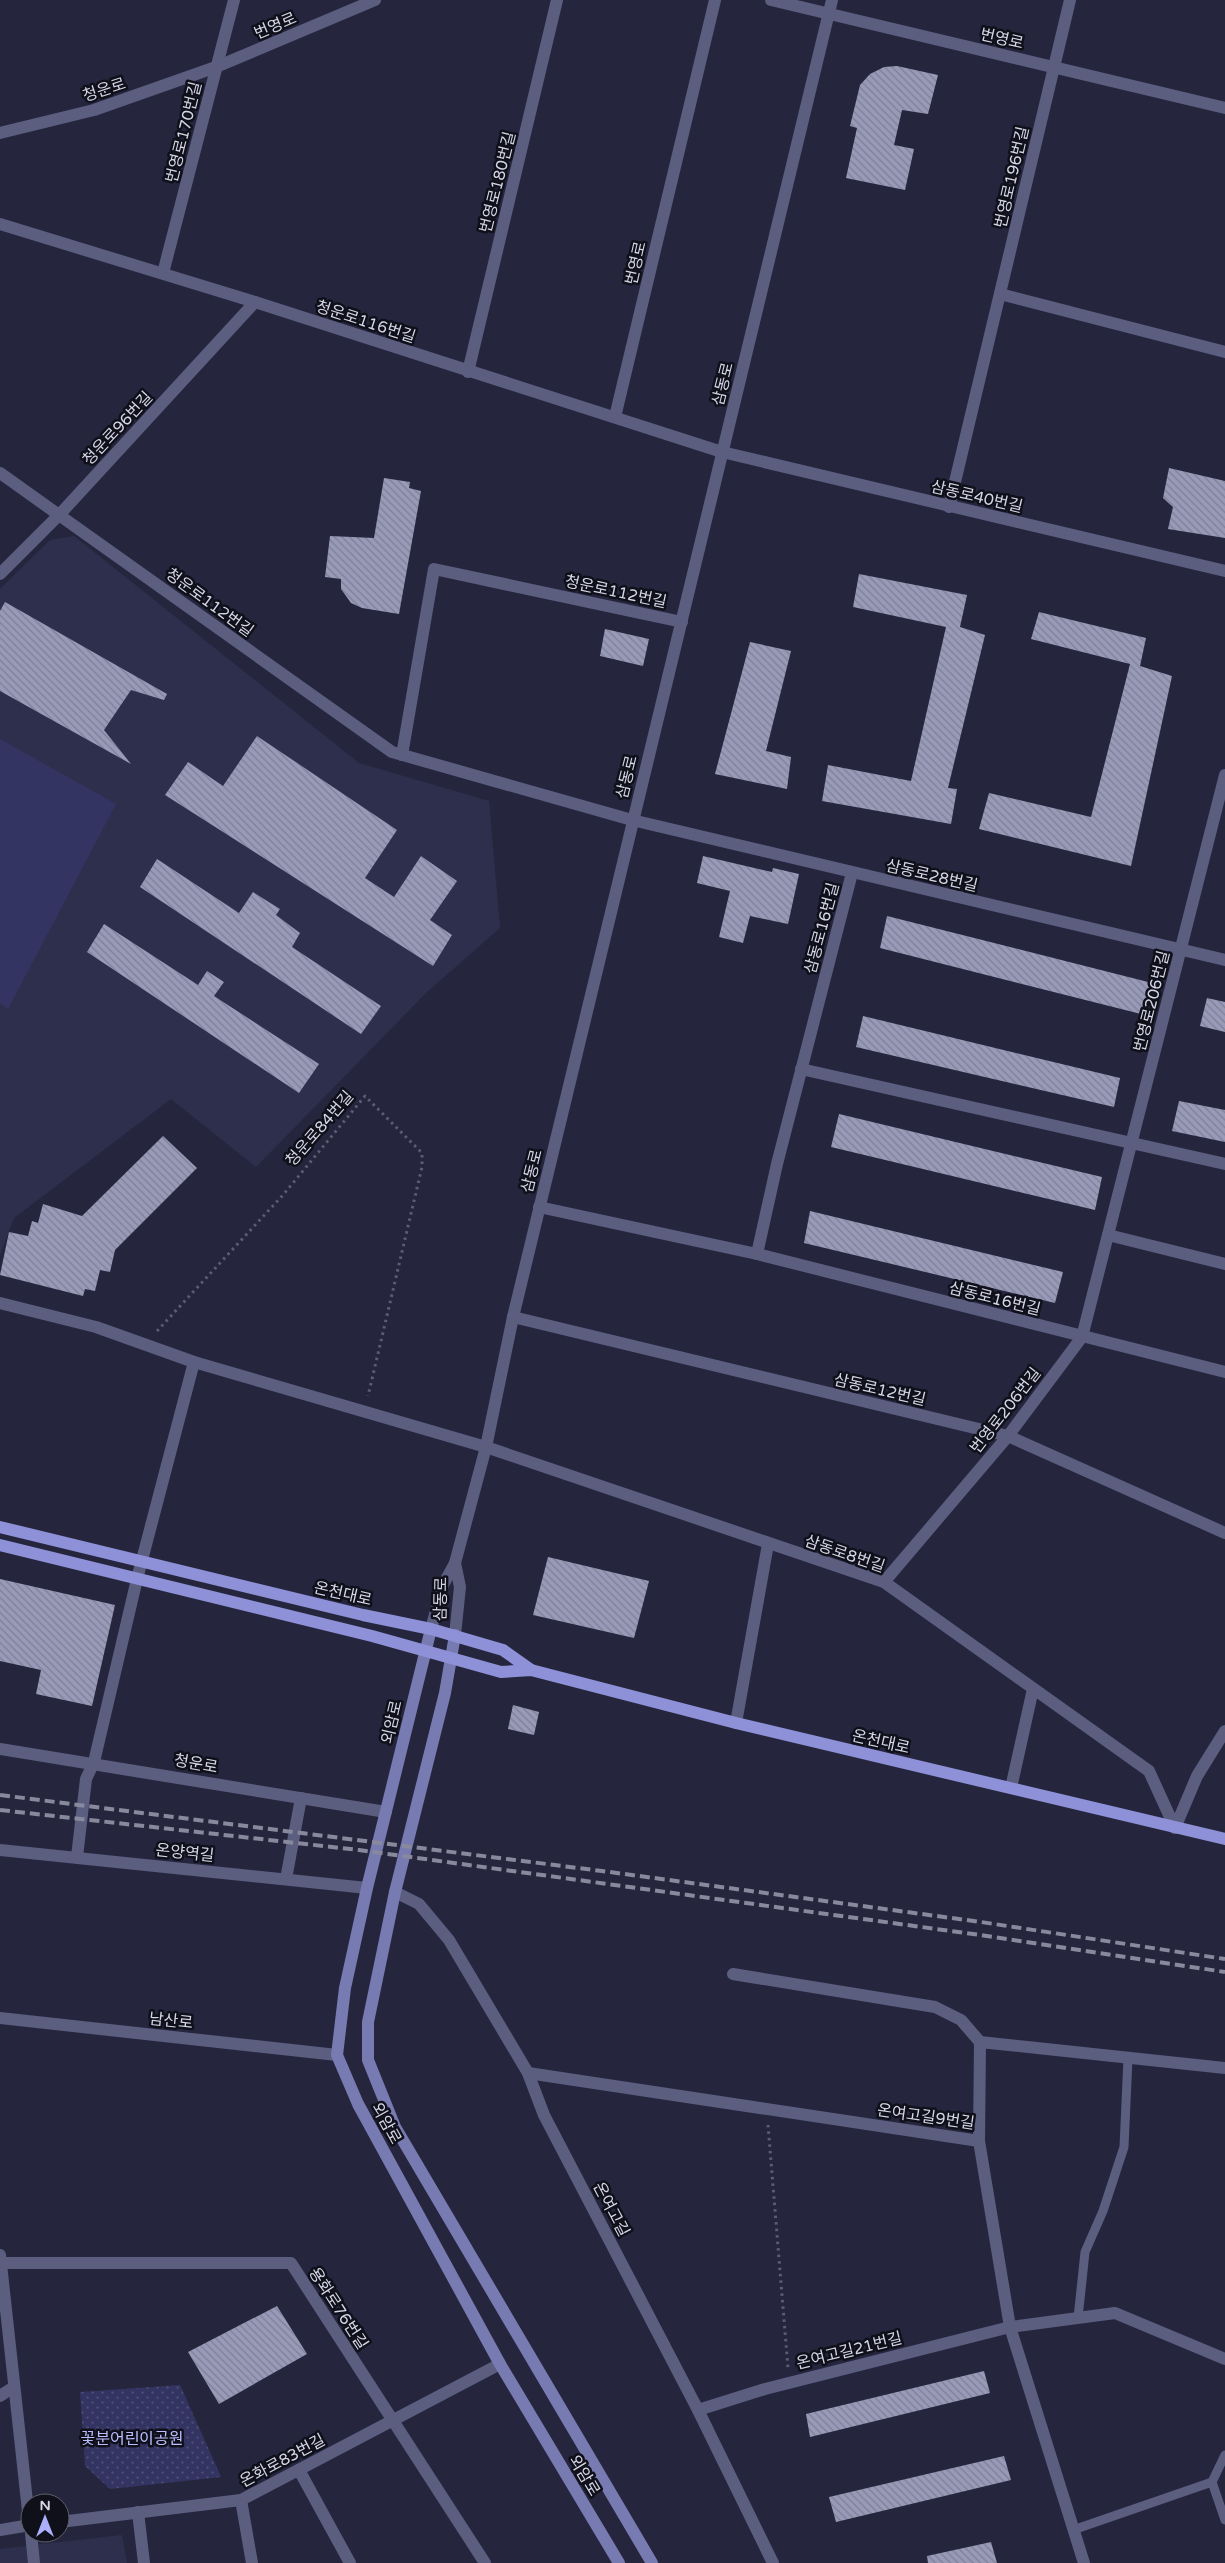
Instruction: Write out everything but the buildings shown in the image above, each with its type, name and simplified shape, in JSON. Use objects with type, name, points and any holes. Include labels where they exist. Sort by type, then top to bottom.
[{"type":"main road","name":"온천대로","points":[[0,1528],[431,1629],[503,1650],[531,1670]]},
{"type":"main road","name":"온천대로","points":[[0,1545],[426,1650],[501,1672],[531,1670],[736,1723],[1225,1839]]},
{"type":"main road","name":"외암로","points":[[431,1629],[367,1888],[345,1988],[338,2055],[358,2104],[500,2364],[619,2563]]},
{"type":"main road","name":"외암로","points":[[455,1636],[395,1892],[368,2022],[368,2060],[395,2126],[652,2563]]},
{"type":"street","name":"번영로170번길","points":[[164,273],[234,0]]},
{"type":"street","name":"번영로","points":[[216,68],[375,0]]},
{"type":"street","name":"번영로180번길","points":[[468,372],[558,0]]},
{"type":"street","name":"번영로","points":[[615,417],[715,0]]},
{"type":"street","name":"번영로","points":[[771,0],[1225,108]]},
{"type":"street","name":"삼동로","points":[[431,1629],[443,1585],[455,1563],[486,1447],[513,1317],[539,1206],[832,0]]},
{"type":"street","name":"번영로196번길","points":[[949,507],[1070,0]]},
{"type":"street","name":"청운로","points":[[0,133],[94,110],[216,68]]},
{"type":"street","name":"청운로116번길","points":[[0,224],[164,273],[722,452]]},
{"type":"street","points":[[1000,294],[1225,352]]},
{"type":"street","name":"청운로96번길","points":[[0,574],[60,514],[255,302]]},
{"type":"street","name":"삼동로40번길","points":[[722,452],[1225,571]]},
{"type":"street","name":"청운로112번길","points":[[0,473],[392,752],[632,820]]},
{"type":"street","name":"청운로112번길","points":[[402,755],[434,569],[682,622]]},
{"type":"street","name":"번영로206번길","points":[[884,1582],[1008,1436],[1082,1337],[1225,775]]},
{"type":"street","name":"삼동로28번길","points":[[632,820],[1225,960]]},
{"type":"street","name":"삼동로16번길","points":[[757,1254],[801,1069],[852,873]]},
{"type":"street","points":[[801,1069],[1225,1164]]},
{"type":"street","name":"삼동로16번길","points":[[539,1206],[757,1254],[1225,1372]]},
{"type":"street","points":[[1108,1235],[1225,1264]]},
{"type":"street","points":[[0,1303],[96,1327],[194,1362],[486,1447]]},
{"type":"street","name":"삼동로12번길","points":[[513,1317],[1008,1436],[1225,1533]]},
{"type":"street","points":[[77,1857],[86,1780],[94,1762],[137,1579],[194,1362]]},
{"type":"street","name":"삼동로8번길","points":[[486,1447],[884,1582],[1149,1771],[1175,1828]]},
{"type":"street","points":[[736,1723],[768,1544]]},
{"type":"street","name":"삼동로","points":[[455,1563],[460,1587],[455,1636]]},
{"type":"street","points":[[1011,1788],[1033,1689]]},
{"type":"street","points":[[1175,1828],[1197,1776],[1225,1731]]},
{"type":"street","name":"청운로","points":[[0,1749],[94,1762],[386,1812]]},
{"type":"street","points":[[286,1879],[301,1798]]},
{"type":"street","name":"온양역길","points":[[0,1850],[367,1888]]},
{"type":"street","name":"온여고길","points":[[395,1892],[419,1904],[450,1940],[528,2073],[544,2115],[698,2410],[773,2563]]},
{"type":"street","points":[[732,1974],[935,2007],[961,2020],[980,2042],[1225,2068]]},
{"type":"street","name":"남산로","points":[[0,2018],[338,2055]]},
{"type":"street","name":"온여고길9번길","points":[[528,2073],[979,2142],[980,2042]]},
{"type":"street","points":[[979,2142],[1010,2327],[1084,2563]]},
{"type":"street","points":[[0,2259],[26,2493]]},
{"type":"street","name":"용화로76번길","points":[[0,2259],[291,2263],[485,2563]]},
{"type":"street","name":"온여고길21번길","points":[[698,2410],[789,2382],[1010,2327],[1115,2313],[1225,2359]]},
{"type":"street","name":"온화로83번길","points":[[70,2521],[241,2500],[500,2364]]},
{"type":"street","points":[[0,2396],[14,2387]]},
{"type":"street","points":[[299,2470],[350,2563]]},
{"type":"street","points":[[241,2500],[252,2563]]},
{"type":"street","points":[[138,2512],[144,2563]]},
{"type":"street","points":[[0,2530],[20,2527]]},
{"type":"street","points":[[31,2543],[34,2563]]},
{"type":"lane","points":[[1078,2318],[1085,2252],[1103,2211],[1124,2147],[1128,2058]]},
{"type":"lane","points":[[1225,2455],[1212,2482],[1225,2520]]},
{"type":"lane","points":[[1073,2530],[1212,2482]]},
{"type":"path","name":"청운로84번길","points":[[145,1343],[283,1195],[365,1096],[422,1152],[422,1167],[364,1411]]},
{"type":"path","points":[[767,2109],[789,2382]]},
{"type":"shaded area","points":[[74,536],[359,763],[489,801],[500,928],[427,992],[256,1167],[171,1099],[14,1218],[0,1255],[0,589],[50,540]]},
{"type":"shaded area","points":[[122,2535],[127,2563],[0,2563],[0,2549],[52,2543],[70,2543],[70,2541]]},
{"type":"green space","points":[[0,739],[116,804],[8,1009],[0,1003]]},
{"type":"green space","name":"꽃분어린이공원","points":[[180,2385],[221,2477],[110,2489],[85,2466],[80,2392]]},
{"type":"railway","points":[[0,1795],[602,1871],[981,1922],[1225,1959]]},
{"type":"railway","points":[[0,1810],[359,1850],[980,1935],[1225,1972]]}]
